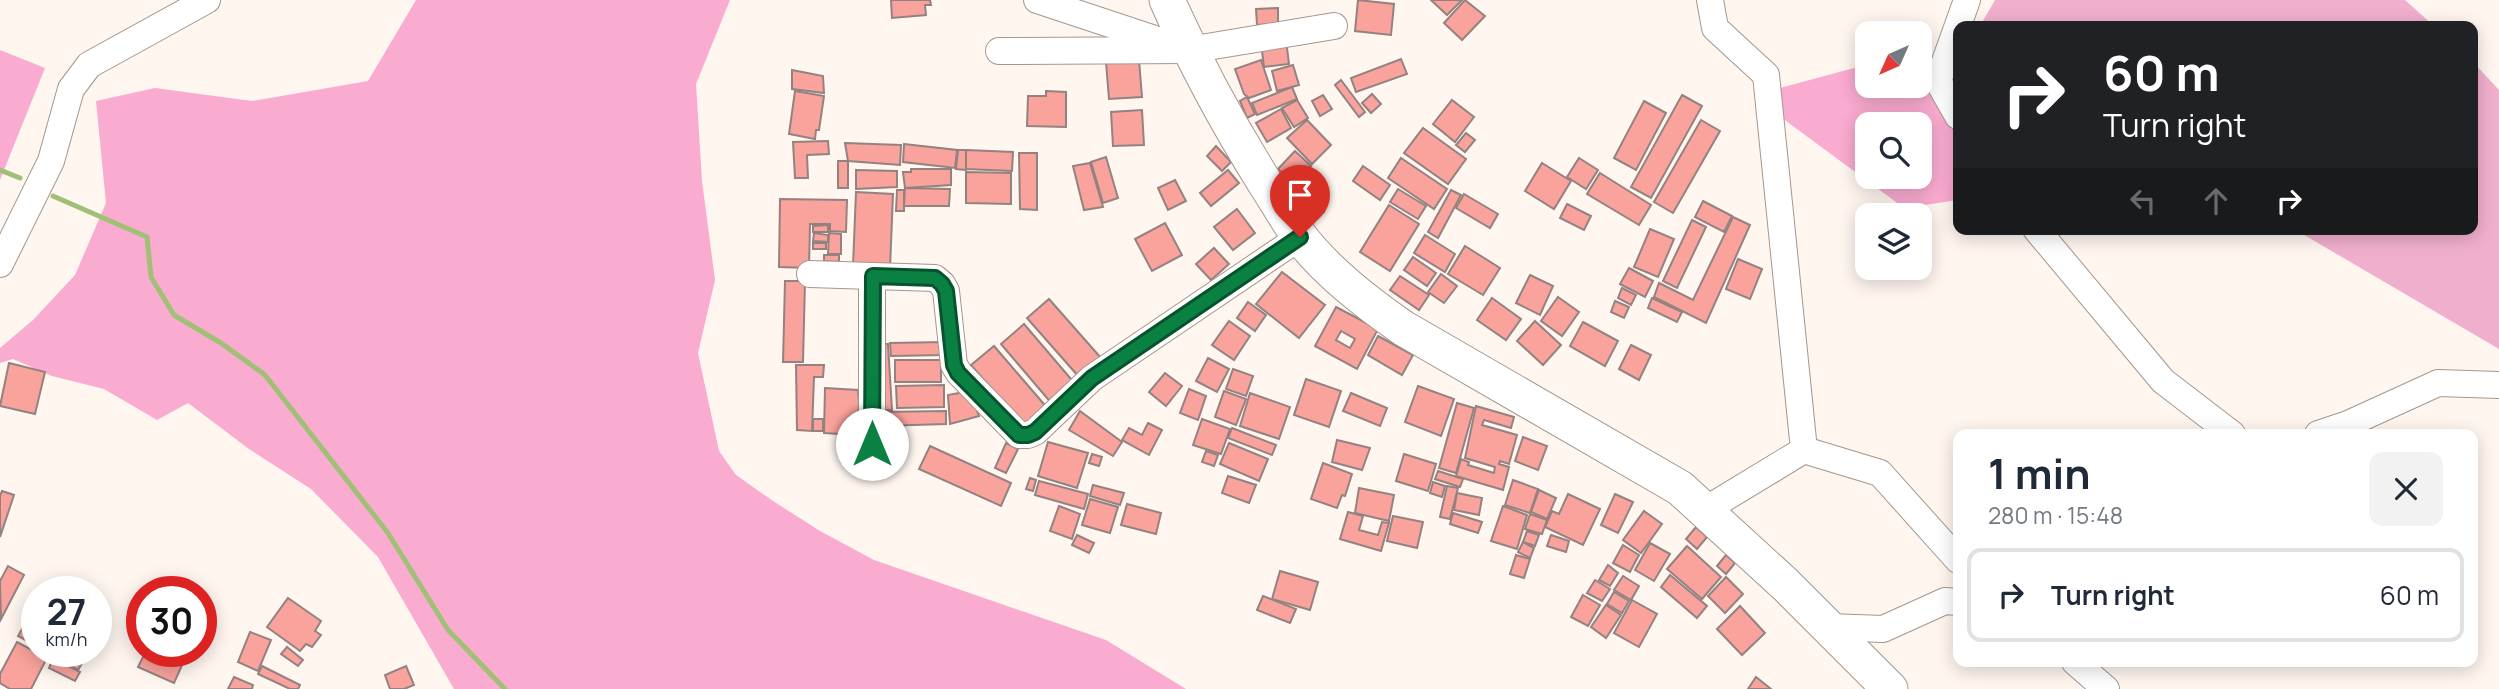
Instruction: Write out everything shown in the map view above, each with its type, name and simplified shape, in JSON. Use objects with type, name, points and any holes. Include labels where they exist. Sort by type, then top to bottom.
[{"type":"main road","points":[[1167,0],[1189,50],[1242,147],[1300,237],[1335,274],[1367,302],[1404,328],[1679,488],[1828,627],[1890,689]]},
{"type":"street","points":[[0,264],[51,161],[71,89],[89,65],[207,0]]},
{"type":"street","points":[[1037,0],[1189,50]]},
{"type":"street","points":[[1710,0],[1715,28],[1766,75],[1804,450]]},
{"type":"street","points":[[1959,21],[1967,0]]},
{"type":"street","points":[[999,51],[1189,50],[1334,26]]},
{"type":"street","points":[[1953,39],[1938,81],[1953,107]]},
{"type":"street","points":[[2041,235],[2163,382],[2225,429]]},
{"type":"street","points":[[810,274],[935,278],[946,291],[954,365],[958,373],[1019,435],[1028,435],[1035,432],[1092,378],[1300,237]]},
{"type":"street","points":[[872,444],[873,276]]},
{"type":"street","points":[[2333,429],[2438,383],[2499,385]]},
{"type":"street","points":[[1705,510],[1804,450],[1880,473],[1953,554]]},
{"type":"street","points":[[1828,627],[1883,629],[1945,601],[1953,602]]},
{"type":"street","points":[[2082,667],[2106,689]]},
{"type":"shaded area","points":[[416,0],[730,0],[696,84],[702,181],[715,280],[698,353],[719,451],[736,475],[820,531],[874,560],[1106,640],[1186,689],[454,689],[378,557],[311,489],[249,449],[188,403],[157,420],[104,389],[52,376],[13,359],[0,363],[0,348],[33,320],[75,275],[106,203],[96,101],[155,88],[252,101],[368,81]]},
{"type":"shaded area","points":[[1995,0],[2405,0],[2428,21],[1983,21]]},
{"type":"shaded area","points":[[0,50],[45,68],[0,180]]},
{"type":"shaded area","points":[[2478,67],[2499,90],[2499,349],[2304,235],[2478,235]]},
{"type":"shaded area","points":[[1855,68],[1855,98],[1932,97],[1953,124],[1953,201],[1932,204],[1897,203],[1878,189],[1932,189],[1932,112],[1855,112],[1855,172],[1774,112],[1780,88]]},
{"type":"building","points":[[891,0],[930,0],[931,5],[925,5],[926,15],[892,18]]},
{"type":"building","points":[[1358,0],[1394,4],[1391,35],[1355,31]]},
{"type":"building","points":[[1431,0],[1462,0],[1447,15]]},
{"type":"building","points":[[1465,0],[1485,16],[1462,40],[1444,23]]},
{"type":"building","points":[[1278,8],[1278,24],[1257,25],[1256,9]]},
{"type":"building","points":[[1286,40],[1289,64],[1264,67],[1261,43]]},
{"type":"building","points":[[1401,59],[1407,74],[1356,92],[1351,78]]},
{"type":"building","points":[[1139,60],[1142,97],[1109,99],[1106,62]]},
{"type":"building","points":[[1261,60],[1271,90],[1249,98],[1244,94],[1235,69]]},
{"type":"building","points":[[1293,65],[1299,85],[1277,91],[1272,71]]},
{"type":"building","points":[[792,70],[823,76],[824,93],[792,89]]},
{"type":"building","points":[[1341,80],[1365,112],[1359,117],[1335,85]]},
{"type":"building","points":[[1292,87],[1297,99],[1257,115],[1252,103]]},
{"type":"building","points":[[795,91],[824,96],[815,139],[789,134]]},
{"type":"building","points":[[1046,91],[1066,92],[1066,127],[1027,126],[1028,96],[1046,96]]},
{"type":"building","points":[[1372,94],[1381,104],[1371,113],[1362,103]]},
{"type":"building","points":[[1323,95],[1332,109],[1320,116],[1312,101]]},
{"type":"building","points":[[1682,95],[1702,106],[1651,198],[1631,187]]},
{"type":"building","points":[[1247,97],[1255,114],[1247,118],[1240,101]]},
{"type":"building","points":[[1297,100],[1308,118],[1294,127],[1282,108]]},
{"type":"building","points":[[1452,100],[1474,117],[1455,142],[1433,124]]},
{"type":"building","points":[[1644,101],[1666,113],[1636,170],[1614,158]]},
{"type":"building","points":[[1281,109],[1291,128],[1267,142],[1256,123]]},
{"type":"building","points":[[1142,110],[1144,145],[1113,146],[1111,112]]},
{"type":"building","points":[[1307,120],[1331,145],[1312,164],[1287,138]]},
{"type":"building","points":[[1701,120],[1720,131],[1673,213],[1654,202]]},
{"type":"building","points":[[1423,128],[1466,159],[1448,184],[1404,153]]},
{"type":"building","points":[[1466,133],[1475,140],[1465,152],[1456,145]]},
{"type":"building","points":[[828,141],[829,154],[807,155],[808,178],[795,178],[793,142]]},
{"type":"building","points":[[845,143],[901,145],[900,165],[848,161]]},
{"type":"building","points":[[904,144],[957,150],[955,168],[903,162]]},
{"type":"building","points":[[1216,146],[1231,162],[1222,171],[1207,156]]},
{"type":"building","points":[[958,150],[966,150],[966,170],[956,169]]},
{"type":"building","points":[[966,150],[1013,152],[1012,171],[966,169]]},
{"type":"building","points":[[1295,151],[1311,166],[1293,183],[1278,169]]},
{"type":"building","points":[[1019,153],[1037,153],[1037,210],[1020,209]]},
{"type":"building","points":[[1106,157],[1118,198],[1103,203],[1091,162]]},
{"type":"building","points":[[1401,158],[1447,189],[1434,209],[1388,178]]},
{"type":"building","points":[[1579,158],[1598,170],[1586,189],[1567,177]]},
{"type":"building","points":[[838,161],[848,161],[848,188],[838,188]]},
{"type":"building","points":[[1090,163],[1103,207],[1084,210],[1073,166]]},
{"type":"building","points":[[1542,163],[1571,181],[1554,209],[1525,191]]},
{"type":"building","points":[[1363,166],[1390,185],[1380,200],[1353,181]]},
{"type":"building","points":[[911,169],[951,169],[951,185],[905,188],[903,172],[911,172]]},
{"type":"building","points":[[856,170],[897,171],[897,187],[856,189]]},
{"type":"building","points":[[1228,170],[1239,183],[1211,206],[1200,193]]},
{"type":"building","points":[[966,172],[1011,173],[1011,204],[966,203]]},
{"type":"building","points":[[1600,173],[1651,205],[1639,225],[1587,194]]},
{"type":"building","points":[[1175,180],[1186,201],[1168,210],[1158,188]]},
{"type":"building","points":[[905,188],[950,189],[949,206],[904,206]]},
{"type":"building","points":[[1398,189],[1426,206],[1418,219],[1390,202]]},
{"type":"building","points":[[897,190],[904,190],[904,211],[896,211]]},
{"type":"building","points":[[1451,190],[1461,195],[1438,238],[1428,232]]},
{"type":"building","points":[[856,192],[893,194],[890,268],[853,266]]},
{"type":"building","points":[[1464,194],[1498,214],[1490,228],[1456,208]]},
{"type":"building","points":[[780,199],[847,200],[846,232],[830,231],[830,224],[810,224],[809,268],[779,267]]},
{"type":"building","points":[[1703,201],[1732,216],[1724,232],[1695,217]]},
{"type":"building","points":[[1317,202],[1324,212],[1315,218],[1308,208]]},
{"type":"building","points":[[1567,204],[1591,216],[1584,230],[1560,218]]},
{"type":"building","points":[[1389,205],[1419,224],[1390,271],[1360,252]]},
{"type":"building","points":[[1237,209],[1255,233],[1233,250],[1214,227]]},
{"type":"building","points":[[1733,217],[1750,225],[1706,323],[1654,297],[1659,283],[1693,300]]},
{"type":"building","points":[[1692,220],[1706,227],[1677,288],[1663,281]]},
{"type":"building","points":[[1165,223],[1182,255],[1152,271],[1135,239]]},
{"type":"building","points":[[828,225],[828,232],[813,232],[813,226]]},
{"type":"building","points":[[1650,229],[1674,239],[1658,277],[1634,267]]},
{"type":"building","points":[[814,233],[828,235],[828,242],[813,241]]},
{"type":"building","points":[[829,233],[841,234],[841,254],[828,254]]},
{"type":"building","points":[[1425,235],[1455,254],[1445,272],[1414,253]]},
{"type":"building","points":[[813,243],[826,243],[826,249],[813,249]]},
{"type":"building","points":[[1465,246],[1500,268],[1483,295],[1448,274]]},
{"type":"building","points":[[1214,248],[1229,264],[1211,280],[1196,264]]},
{"type":"building","points":[[824,255],[839,255],[839,262],[824,261]]},
{"type":"building","points":[[1413,257],[1436,273],[1427,286],[1404,270]]},
{"type":"building","points":[[1738,259],[1762,269],[1750,299],[1726,289]]},
{"type":"building","points":[[1629,268],[1653,281],[1645,297],[1620,284]]},
{"type":"building","points":[[1282,272],[1325,305],[1299,338],[1256,304]]},
{"type":"building","points":[[1441,274],[1457,286],[1444,303],[1428,292]]},
{"type":"building","points":[[1530,275],[1553,286],[1540,315],[1516,303]]},
{"type":"building","points":[[1400,276],[1429,295],[1419,310],[1390,290]]},
{"type":"building","points":[[785,281],[805,281],[803,362],[783,362]]},
{"type":"building","points":[[1622,288],[1636,295],[1631,305],[1618,298]]},
{"type":"building","points":[[1558,297],[1579,312],[1562,336],[1541,321]]},
{"type":"building","points":[[1492,298],[1521,319],[1506,340],[1477,320]]},
{"type":"building","points":[[1652,298],[1682,312],[1677,322],[1648,308]]},
{"type":"building","points":[[1049,299],[1101,358],[1079,377],[1027,318]]},
{"type":"building","points":[[1615,301],[1629,307],[1624,318],[1611,312]]},
{"type":"building","points":[[1248,302],[1266,315],[1255,331],[1237,318]]},
{"type":"building","points":[[1336,307],[1378,329],[1357,369],[1315,346]],"holes":[[[1341,331],[1355,339],[1350,348],[1336,340]]]},
{"type":"building","points":[[1229,321],[1250,336],[1234,360],[1212,345]]},
{"type":"building","points":[[1535,321],[1561,345],[1543,365],[1517,341]]},
{"type":"building","points":[[1583,322],[1618,341],[1605,366],[1570,346]]},
{"type":"building","points":[[1024,324],[1076,385],[1053,405],[1001,344]]},
{"type":"building","points":[[1378,336],[1413,355],[1402,375],[1368,355]]},
{"type":"building","points":[[944,342],[945,355],[891,356],[890,343]]},
{"type":"building","points":[[877,344],[888,344],[892,410],[881,410]]},
{"type":"building","points":[[1631,345],[1651,355],[1639,380],[1619,369]]},
{"type":"building","points":[[994,346],[1049,410],[1026,429],[971,365]]},
{"type":"building","points":[[1208,358],[1229,369],[1217,392],[1196,381]]},
{"type":"building","points":[[895,360],[941,360],[941,382],[895,382]]},
{"type":"building","points":[[9,363],[45,372],[35,414],[0,406]]},
{"type":"building","points":[[796,365],[824,365],[823,377],[814,377],[812,431],[797,430]]},
{"type":"building","points":[[1233,369],[1253,376],[1246,396],[1226,389]]},
{"type":"building","points":[[1165,373],[1182,386],[1166,406],[1149,392]]},
{"type":"building","points":[[1306,379],[1341,391],[1329,427],[1294,415]]},
{"type":"building","points":[[944,385],[944,407],[897,408],[896,386]]},
{"type":"building","points":[[1418,386],[1454,399],[1441,436],[1405,422]]},
{"type":"building","points":[[825,388],[858,390],[856,435],[824,433]]},
{"type":"building","points":[[1189,389],[1206,396],[1198,420],[1180,413]]},
{"type":"building","points":[[970,391],[979,416],[950,424],[948,395]]},
{"type":"building","points":[[1224,391],[1246,399],[1236,425],[1215,417]]},
{"type":"building","points":[[1250,393],[1290,407],[1279,439],[1240,426]]},
{"type":"building","points":[[1351,393],[1387,408],[1380,426],[1343,411]]},
{"type":"building","points":[[1457,403],[1474,408],[1456,473],[1439,468]]},
{"type":"building","points":[[1476,406],[1514,417],[1511,428],[1484,420],[1482,425],[1517,435],[1509,464],[1500,461],[1499,464],[1509,467],[1503,490],[1456,476],[1461,459],[1469,462],[1468,465],[1494,473],[1495,467],[1465,458]]},
{"type":"building","points":[[946,411],[946,424],[881,426],[881,412]]},
{"type":"building","points":[[1080,411],[1122,442],[1113,456],[1069,430]]},
{"type":"building","points":[[813,419],[823,419],[823,431],[813,431]]},
{"type":"building","points":[[1202,419],[1230,429],[1221,454],[1193,445]]},
{"type":"building","points":[[1148,423],[1162,430],[1149,455],[1122,440],[1129,428],[1142,435]]},
{"type":"building","points":[[1232,428],[1276,445],[1272,455],[1228,438]]},
{"type":"building","points":[[1523,437],[1547,446],[1538,470],[1515,461]]},
{"type":"building","points":[[1337,440],[1370,448],[1362,470],[1332,462]]},
{"type":"building","points":[[1048,442],[1088,453],[1077,488],[1038,476]]},
{"type":"building","points":[[1006,443],[1018,449],[1006,473],[995,468]]},
{"type":"building","points":[[1229,443],[1268,459],[1259,481],[1220,464]]},
{"type":"building","points":[[930,446],[1011,483],[1001,506],[919,469]]},
{"type":"building","points":[[1206,451],[1218,455],[1214,466],[1202,462]]},
{"type":"building","points":[[1092,454],[1102,457],[1099,466],[1089,463]]},
{"type":"building","points":[[1404,454],[1436,464],[1428,491],[1396,481]]},
{"type":"building","points":[[1323,463],[1352,474],[1345,496],[1342,495],[1337,508],[1311,499]]},
{"type":"building","points":[[1438,471],[1463,479],[1460,487],[1435,479]]},
{"type":"building","points":[[1228,476],[1256,485],[1249,503],[1222,493]]},
{"type":"building","points":[[1030,478],[1036,480],[1033,491],[1026,489]]},
{"type":"building","points":[[1513,480],[1538,489],[1530,513],[1505,505]]},
{"type":"building","points":[[1039,481],[1088,494],[1084,509],[1035,495]]},
{"type":"building","points":[[1433,482],[1445,486],[1442,497],[1430,493]]},
{"type":"building","points":[[1093,485],[1124,493],[1120,505],[1090,496]]},
{"type":"building","points":[[1447,486],[1458,488],[1450,519],[1440,517]]},
{"type":"building","points":[[1359,488],[1394,495],[1389,521],[1355,513]]},
{"type":"building","points":[[1539,490],[1556,498],[1547,519],[1531,512]]},
{"type":"building","points":[[2,491],[14,495],[0,537],[0,496]]},
{"type":"building","points":[[1457,493],[1482,498],[1479,515],[1454,510]]},
{"type":"building","points":[[1568,494],[1600,509],[1583,545],[1545,527],[1552,511],[1559,514]]},
{"type":"building","points":[[1615,494],[1633,502],[1618,533],[1601,525]]},
{"type":"building","points":[[1090,499],[1118,507],[1110,533],[1082,525]]},
{"type":"building","points":[[1127,504],[1161,513],[1156,534],[1121,525]]},
{"type":"building","points":[[1059,506],[1080,514],[1072,539],[1050,531]]},
{"type":"building","points":[[1503,506],[1527,515],[1517,549],[1491,541]]},
{"type":"building","points":[[1644,511],[1662,524],[1641,553],[1623,540]]},
{"type":"building","points":[[1348,512],[1363,516],[1359,530],[1378,535],[1382,522],[1389,523],[1381,551],[1340,539]]},
{"type":"building","points":[[1453,513],[1482,522],[1478,533],[1450,524]]},
{"type":"building","points":[[1530,514],[1547,520],[1542,534],[1525,529]]},
{"type":"building","points":[[1393,516],[1423,522],[1417,548],[1387,541]]},
{"type":"building","points":[[1696,527],[1707,537],[1697,549],[1686,539]]},
{"type":"building","points":[[1527,531],[1539,535],[1535,546],[1523,542]]},
{"type":"building","points":[[1077,535],[1094,543],[1089,553],[1072,545]]},
{"type":"building","points":[[1551,535],[1569,541],[1566,552],[1547,546]]},
{"type":"building","points":[[1523,542],[1534,548],[1530,558],[1518,552]]},
{"type":"building","points":[[1650,543],[1670,554],[1654,581],[1635,570]]},
{"type":"building","points":[[1623,545],[1639,555],[1630,572],[1613,563]]},
{"type":"building","points":[[1687,546],[1721,577],[1702,599],[1667,569]]},
{"type":"building","points":[[1516,555],[1530,559],[1524,578],[1510,574]]},
{"type":"building","points":[[1726,555],[1735,563],[1726,574],[1717,566]]},
{"type":"building","points":[[1608,565],[1618,573],[1610,586],[1599,580]]},
{"type":"building","points":[[8,566],[24,575],[21,576],[1,619],[0,581]]},
{"type":"building","points":[[1280,571],[1318,582],[1310,610],[1272,599]]},
{"type":"building","points":[[1670,575],[1707,606],[1697,618],[1661,587]]},
{"type":"building","points":[[1623,576],[1639,586],[1631,600],[1614,590]]},
{"type":"building","points":[[1726,577],[1743,594],[1725,613],[1708,596]]},
{"type":"building","points":[[1595,580],[1610,589],[1602,601],[1587,593]]},
{"type":"building","points":[[1614,592],[1629,601],[1622,613],[1607,604]]},
{"type":"building","points":[[1583,595],[1600,605],[1588,626],[1571,617]]},
{"type":"building","points":[[1263,596],[1296,609],[1290,623],[1257,610]]},
{"type":"building","points":[[288,598],[321,621],[315,631],[321,635],[312,647],[306,644],[300,651],[267,627]]},
{"type":"building","points":[[1632,600],[1657,614],[1639,647],[1614,633]]},
{"type":"building","points":[[1606,605],[1621,615],[1606,638],[1591,627]]},
{"type":"building","points":[[1740,606],[1765,633],[1742,655],[1717,629]]},
{"type":"building","points":[[250,632],[271,640],[258,671],[238,662]]},
{"type":"building","points":[[17,642],[21,644],[21,667],[42,667],[31,689],[10,689],[0,683],[0,674]]},
{"type":"building","points":[[287,647],[303,660],[298,666],[281,654]]},
{"type":"building","points":[[262,666],[300,685],[298,689],[290,689],[258,674]]},
{"type":"building","points":[[406,666],[414,685],[404,689],[390,689],[385,675]]},
{"type":"building","points":[[70,667],[80,672],[75,681],[49,668]]},
{"type":"building","points":[[138,667],[181,667],[174,683]]},
{"type":"building","points":[[234,677],[253,685],[252,689],[228,689]]},
{"type":"building","points":[[1756,677],[1771,689],[1748,689]]},
{"type":"waterway","points":[[0,170],[20,178]]},
{"type":"waterway","points":[[53,196],[147,237],[151,277],[174,315],[221,343],[265,375],[388,533],[448,630],[505,689]]},
{"type":"route","points":[[872,444],[873,276],[935,278],[942,284],[946,291],[954,365],[958,373],[1019,435],[1028,435],[1035,432],[1092,378],[1300,237]]}]
